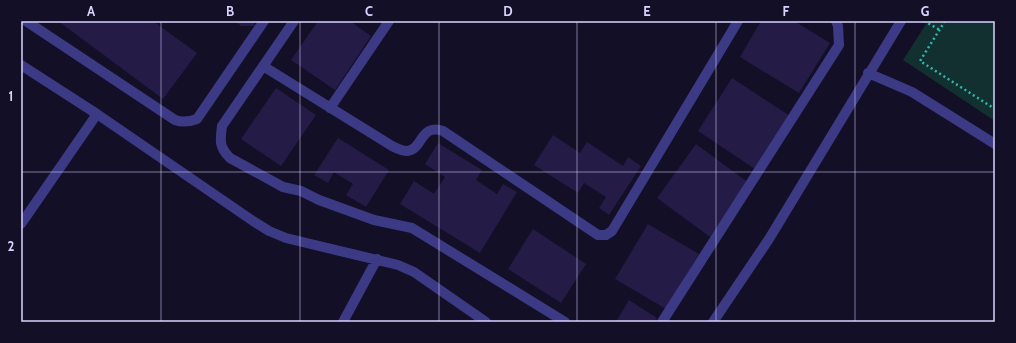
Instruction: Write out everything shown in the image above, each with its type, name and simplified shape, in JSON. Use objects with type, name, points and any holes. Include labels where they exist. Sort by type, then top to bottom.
[{"type":"street","points":[[26,21],[175,120],[182,122],[190,122],[197,119],[264,21]]},
{"type":"street","points":[[294,21],[222,126],[220,140],[223,152],[230,158],[283,187],[301,191],[319,200],[374,220],[412,228],[565,322]]},
{"type":"street","points":[[330,108],[389,21]]},
{"type":"street","points":[[263,66],[400,150],[408,151],[414,148],[426,133],[431,130],[438,129],[443,131],[598,235],[606,235],[612,231],[738,21]]},
{"type":"street","points":[[662,322],[839,45],[838,26],[836,21]]},
{"type":"street","points":[[713,322],[769,238],[901,21]]},
{"type":"street","points":[[21,65],[97,114],[269,231],[286,238],[398,265],[414,272],[486,322]]},
{"type":"street","points":[[868,73],[912,92],[995,144]]},
{"type":"street","points":[[21,224],[97,114]]},
{"type":"street","points":[[343,322],[377,259]]},
{"type":"path","points":[[924,21],[940,30]]},
{"type":"path","points":[[945,21],[920,61],[995,109]]},
{"type":"green space","points":[[928,21],[995,21],[995,121],[903,60]]},
{"type":"building","points":[[58,21],[153,21],[197,53],[163,99]]},
{"type":"building","points":[[235,21],[255,21],[254,26],[241,26]]},
{"type":"building","points":[[318,21],[350,21],[371,36],[335,90],[291,60]]},
{"type":"building","points":[[761,21],[794,21],[830,43],[799,93],[740,57]]},
{"type":"building","points":[[732,78],[790,116],[755,169],[698,131]]},
{"type":"building","points":[[276,88],[316,115],[281,166],[241,139]]},
{"type":"building","points":[[553,135],[580,153],[587,142],[623,166],[628,157],[641,166],[609,215],[599,208],[606,197],[584,183],[578,193],[534,165]]},
{"type":"building","points":[[338,138],[389,170],[366,207],[346,195],[353,184],[334,172],[328,183],[314,175]]},
{"type":"building","points":[[438,143],[482,170],[476,180],[497,194],[503,184],[517,192],[480,253],[400,204],[414,181],[434,194],[445,177],[425,164]]},
{"type":"building","points":[[696,144],[749,183],[710,237],[657,198]]},
{"type":"building","points":[[648,224],[699,254],[666,309],[615,279]]},
{"type":"building","points":[[533,229],[586,264],[561,303],[508,269]]},
{"type":"building","points":[[629,300],[657,318],[654,322],[616,322]]}]
